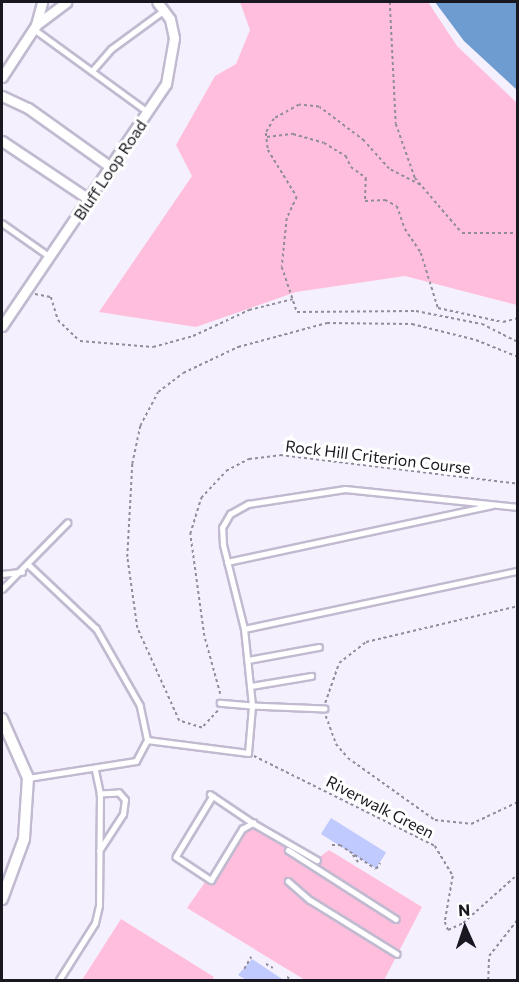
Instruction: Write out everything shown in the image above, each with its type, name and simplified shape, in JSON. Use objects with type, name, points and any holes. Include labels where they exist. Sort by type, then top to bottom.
[{"type":"street","points":[[35,27],[42,2]]},
{"type":"street","points":[[2,76],[35,27],[66,2]]},
{"type":"street","name":"Bluff Loop Road","points":[[2,326],[112,168],[148,112],[172,64],[174,38],[164,11],[157,2]]},
{"type":"street","points":[[2,96],[28,108],[112,168]]},
{"type":"street","points":[[2,141],[90,200]]},
{"type":"street","points":[[2,719],[28,778],[24,839],[2,899]]},
{"type":"lane","points":[[92,71],[111,49],[164,11]]},
{"type":"lane","points":[[35,27],[148,112]]},
{"type":"lane","points":[[2,223],[51,257]]},
{"type":"lane","points":[[147,740],[248,753],[252,706],[248,660],[244,629],[227,562],[222,528],[230,514],[248,504],[345,489],[518,507]]},
{"type":"lane","points":[[227,562],[495,505]]},
{"type":"lane","points":[[2,590],[22,572],[67,523]]},
{"type":"lane","points":[[28,565],[96,628],[140,706],[147,740],[136,761],[95,770],[28,778]]},
{"type":"lane","points":[[244,629],[518,571]]},
{"type":"lane","points":[[2,574],[22,572]]},
{"type":"lane","points":[[248,660],[319,646]]},
{"type":"lane","points":[[251,686],[311,676]]},
{"type":"lane","points":[[220,703],[325,709]]},
{"type":"lane","points":[[59,981],[95,923],[100,896],[100,794],[95,770]]},
{"type":"lane","points":[[99,851],[123,814],[125,800],[119,793],[100,794]]},
{"type":"lane","points":[[253,824],[242,829],[210,880],[176,857],[211,795],[253,824],[317,860]]},
{"type":"lane","points":[[292,844],[286,852],[396,919]]},
{"type":"lane","points":[[288,881],[310,900],[398,954]]},
{"type":"path","points":[[390,2],[396,124],[420,185],[462,233],[518,233]]},
{"type":"path","points":[[420,185],[389,169],[364,141],[314,105],[299,105],[279,116],[266,137],[274,164],[297,197],[287,218],[282,267],[301,314],[362,308],[416,311],[482,324],[518,342]]},
{"type":"path","points":[[266,137],[293,134],[324,143],[347,157],[351,167],[366,178],[364,201],[385,200],[397,206],[405,229],[422,253],[438,308],[503,322],[518,318]]},
{"type":"path","points":[[29,289],[41,298],[51,297],[58,320],[80,341],[149,347],[193,336],[267,304],[294,299]]},
{"type":"path","points":[[220,703],[206,727],[182,724],[147,658],[137,628],[128,557],[132,464],[140,426],[158,392],[183,374],[238,347],[327,323],[412,324],[476,340],[518,357]]},
{"type":"path","name":"Rock Hill Criterion Course","points":[[220,703],[189,534],[201,498],[226,471],[249,459],[280,455],[518,484]]},
{"type":"path","points":[[518,606],[393,633],[356,647],[333,672],[325,709],[332,736],[348,758],[435,820],[471,824],[518,802]]},
{"type":"path","name":"Riverwalk Green","points":[[248,753],[435,846],[453,876],[445,922],[448,930],[474,914],[518,874]]},
{"type":"path","points":[[332,845],[376,869],[380,863]]},
{"type":"path","points":[[354,855],[358,862]]},
{"type":"path","points":[[488,981],[489,956],[518,919]]},
{"type":"path","points":[[243,969],[250,957]]},
{"type":"path","points":[[266,964],[273,968]]},
{"type":"path","points":[[287,977],[292,981]]},
{"type":"shaded area","points":[[240,2],[428,2],[457,46],[517,103],[517,305],[405,276],[296,292],[196,327],[99,312],[192,176],[176,145],[215,76],[236,64],[250,30]]},
{"type":"shaded area","points":[[253,823],[317,859],[329,850],[422,907],[384,980],[305,980],[187,908],[242,829]]},
{"type":"shaded area","points":[[121,919],[214,977],[212,980],[82,980]]},
{"type":"water","points":[[435,2],[517,2],[517,90],[464,41]]},
{"type":"building","points":[[331,818],[386,852],[376,869],[321,834]]},
{"type":"building","points":[[252,959],[285,981],[248,981],[238,975]]}]
